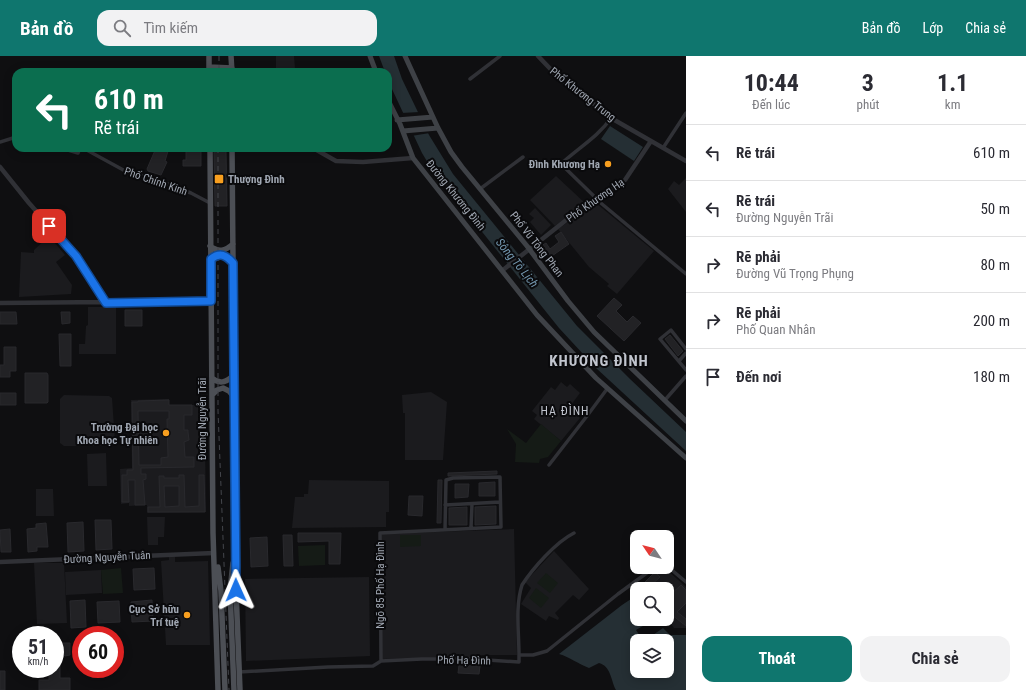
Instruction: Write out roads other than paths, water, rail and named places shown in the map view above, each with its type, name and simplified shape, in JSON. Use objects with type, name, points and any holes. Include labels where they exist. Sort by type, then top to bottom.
[{"type":"main road","points":[[209,56],[209,68]]},
{"type":"main road","points":[[232,56],[232,68]]},
{"type":"main road","points":[[370,56],[374,68]]},
{"type":"main road","name":"Phố Vũ Tông Phan","points":[[405,56],[433,118],[451,152],[528,251],[594,332],[686,421]]},
{"type":"main road","points":[[392,108],[405,131],[413,158]]},
{"type":"main road","points":[[398,120],[433,118]]},
{"type":"main road","points":[[405,131],[438,128]]},
{"type":"main road","name":"Đường Nguyễn Trãi","points":[[210,152],[213,533],[218,690]]},
{"type":"main road","points":[[232,152],[236,533],[240,690]]},
{"type":"main road","name":"Đường Khương Đình","points":[[413,158],[504,269],[537,315],[607,388],[686,458]]},
{"type":"main road","points":[[210,246],[217,251],[224,250],[233,244]]},
{"type":"main road","points":[[211,259],[217,255],[221,255],[228,258],[233,263]]},
{"type":"main road","points":[[212,378],[217,382],[224,382],[228,381],[234,376]]},
{"type":"main road","points":[[212,395],[217,390],[223,388],[229,391],[234,397]]},
{"type":"main road","points":[[213,533],[221,591],[224,690]]},
{"type":"main road","points":[[234,690],[230,590],[236,533]]},
{"type":"street","points":[[470,79],[500,56]]},
{"type":"street","name":"Phố Khương Trung","points":[[538,56],[559,78],[582,94],[611,118],[686,161]]},
{"type":"street","points":[[663,148],[686,113]]},
{"type":"street","points":[[611,118],[600,133],[575,151],[562,164],[602,204],[686,274]]},
{"type":"street","points":[[0,142],[12,140]]},
{"type":"street","name":"Phố Khương Hạ","points":[[504,269],[565,221],[625,180],[651,142]]},
{"type":"street","name":"Phố Chính Kinh","points":[[90,152],[127,172],[160,181],[192,193],[210,203]]},
{"type":"street","name":"Đường Khương Đình","points":[[320,152],[336,161],[363,162],[413,158]]},
{"type":"street","points":[[480,189],[523,157]]},
{"type":"street","points":[[0,167],[29,203],[76,256],[106,303]]},
{"type":"street","points":[[0,303],[211,301]]},
{"type":"street","points":[[686,349],[671,330],[660,339],[686,370]]},
{"type":"street","points":[[679,362],[686,353]]},
{"type":"street","points":[[665,400],[686,376]]},
{"type":"street","points":[[549,465],[607,388]]},
{"type":"street","points":[[445,505],[500,502],[500,477],[453,478],[446,480],[445,505],[445,530]]},
{"type":"street","name":"Ngõ 85 Phố Hạ Đình","points":[[381,661],[380,534],[501,527],[500,502]]},
{"type":"street","points":[[471,528],[472,504]]},
{"type":"street","points":[[519,655],[518,615],[522,585],[554,548],[566,537],[574,533]]},
{"type":"street","name":"Đường Nguyễn Tuân","points":[[0,562],[214,552]]},
{"type":"street","points":[[674,572],[686,582]]},
{"type":"street","name":"Phố Hạ Đình","points":[[239,672],[373,666],[381,661],[472,659],[519,662],[519,655],[533,655],[547,651],[646,574]]},
{"type":"water","name":"Sông Tô Lịch","points":[[379,56],[394,56],[402,79],[429,135],[453,174],[577,326],[686,432],[686,451],[596,368],[559,328],[431,168],[422,153],[392,89],[392,68],[384,68]]},
{"type":"water","points":[[610,126],[643,147],[634,161],[601,139]]},
{"type":"water","points":[[630,600],[630,626],[643,626],[636,630],[639,634],[630,634],[630,678],[674,678],[674,635],[686,635],[686,690],[616,690],[608,670],[603,665],[599,663],[589,668],[559,654]]},
{"type":"water","points":[[663,628],[669,634],[654,634]]},
{"type":"railway","points":[[219,56],[219,68]]},
{"type":"railway","points":[[218,152],[218,411],[229,690]]},
{"type":"place","name":"Đình Khương Hạ","points":[[608,164]]},
{"type":"place","name":"Thượng Đình","points":[[219,179]]},
{"type":"place","name":"Trường Đại học Khoa học Tự nhiên","points":[[166,433]]},
{"type":"place","name":"Cục Sở hữu Trí tuệ","points":[[187,615]]},
{"type":"district","name":"KHƯƠNG ĐÌNH","points":[[599,361]]},
{"type":"district","name":"HẠ ĐÌNH","points":[[565,411]]}]
